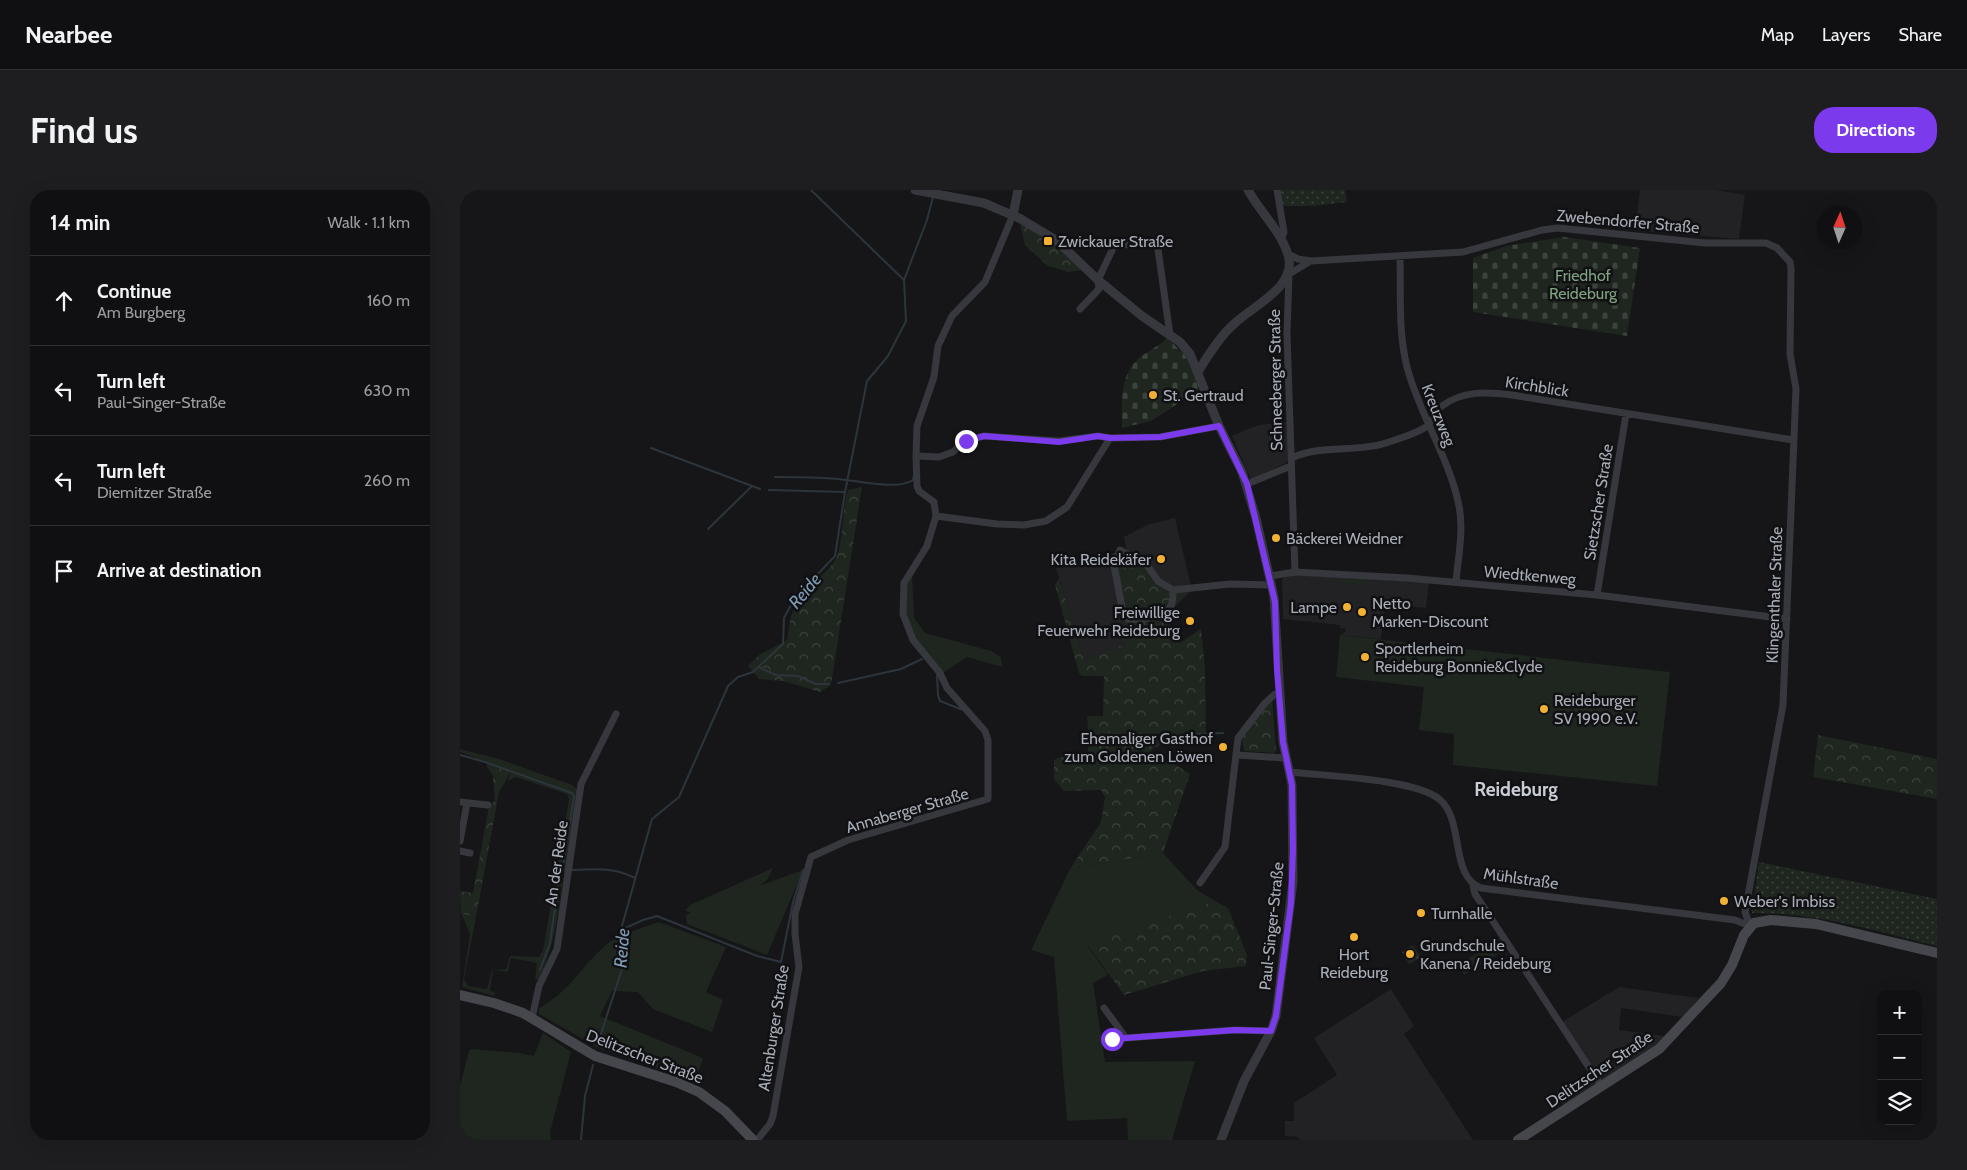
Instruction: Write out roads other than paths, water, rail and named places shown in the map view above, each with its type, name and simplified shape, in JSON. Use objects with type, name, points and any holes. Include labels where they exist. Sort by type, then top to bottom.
[{"type":"main road","points":[[1745,921],[1771,920],[1816,924],[1937,953]]},
{"type":"main road","name":"Delitzscher Straße","points":[[1518,1140],[1659,1050],[1729,971],[1744,935],[1745,921]]},
{"type":"main road","name":"Delitzscher Straße","points":[[460,994],[494,1003],[532,1018],[595,1056],[699,1092],[725,1111],[753,1140]]},
{"type":"street","name":"Paul-Singer-Straße","points":[[915,190],[984,203],[1013,215],[1056,240],[1098,280],[1142,316],[1170,335],[1190,354],[1219,426],[1247,484],[1275,602],[1279,694],[1286,758],[1291,772],[1293,882],[1279,997],[1271,1031],[1244,1081],[1221,1140]]},
{"type":"street","points":[[948,516],[919,491],[917,486],[917,426],[934,378],[938,346],[952,316],[985,282],[1013,215],[1018,190]]},
{"type":"street","points":[[1248,190],[1281,240]]},
{"type":"street","name":"Schneeberger Straße","points":[[1277,190],[1284,232],[1281,240],[1288,254],[1289,274],[1288,334],[1292,458],[1290,466],[1293,479],[1295,572]]},
{"type":"street","name":"Zwebendorfer Straße","points":[[1288,254],[1298,259],[1311,261],[1463,252],[1542,230],[1567,228],[1696,242],[1766,243],[1777,248],[1790,262]]},
{"type":"street","points":[[1080,310],[1099,289],[1098,280],[1114,246],[1157,242],[1170,335]]},
{"type":"street","name":"Kreuzweg","points":[[1400,257],[1403,352],[1413,388],[1453,486],[1459,508],[1461,523],[1456,582]]},
{"type":"street","name":"Zwebendorfer Straße","points":[[1198,372],[1225,333],[1268,297],[1289,274],[1311,261]]},
{"type":"street","name":"Klingenthaler Straße","points":[[1745,921],[1783,705],[1796,389],[1790,354],[1792,285],[1790,262]]},
{"type":"street","name":"Kirchblick","points":[[1292,458],[1308,452],[1373,447],[1397,439],[1428,425],[1442,405],[1465,395],[1477,393],[1512,396],[1794,440]]},
{"type":"street","name":"Sietzscher Straße","points":[[1597,595],[1626,414]]},
{"type":"street","points":[[916,456],[939,457],[952,452],[966,441],[984,436],[1059,442],[1098,436],[1110,438],[1160,437],[1219,426]]},
{"type":"street","points":[[936,516],[948,516],[997,524],[1024,525],[1046,521],[1067,507],[1110,438]]},
{"type":"street","points":[[1247,484],[1290,466]]},
{"type":"street","name":"Annaberger Straße","points":[[811,858],[848,840],[988,799],[988,740],[985,731],[947,688],[940,673],[918,647],[903,614],[904,583],[927,546],[936,516],[934,502]]},
{"type":"street","points":[[1174,590],[1171,606],[1165,612],[1138,619],[1128,619],[1123,613],[1114,565],[1120,550],[1147,566],[1158,580],[1174,590],[1271,580]]},
{"type":"street","name":"Wiedtkenweg","points":[[1271,580],[1295,572],[1456,582],[1597,595],[1787,619]]},
{"type":"street","points":[[1200,883],[1225,847],[1238,738],[1264,702],[1274,694],[1279,694]]},
{"type":"street","name":"An der Reide","points":[[532,1018],[539,986],[557,949],[581,784],[616,714]]},
{"type":"street","points":[[1236,755],[1286,758]]},
{"type":"street","name":"Mühlstraße","points":[[1291,772],[1403,784],[1433,794],[1450,811],[1466,876],[1473,885],[1481,888],[1745,921]]},
{"type":"street","points":[[460,841],[463,802],[488,805]]},
{"type":"street","points":[[460,851],[470,852]]},
{"type":"street","name":"Altenburger Straße","points":[[757,1140],[766,1132],[773,1116],[799,967],[795,934],[795,914],[811,858]]},
{"type":"street","points":[[1473,885],[1475,894],[1602,1087]]},
{"type":"street","points":[[1104,1008],[1126,1038]]},
{"type":"street","points":[[1112,1039],[1235,1030],[1271,1031]]},
{"type":"waterway","points":[[811,190],[904,280]]},
{"type":"waterway","name":"Reide","points":[[597,1046],[624,963],[620,933],[652,819],[679,797],[728,686],[738,677],[753,672],[783,644],[784,618],[794,599],[835,556],[845,492],[867,381],[888,356],[906,321],[904,280],[927,220],[933,197]]},
{"type":"waterway","points":[[651,448],[760,489]]},
{"type":"waterway","name":"Reide","points":[[775,477],[829,478],[897,485],[913,480],[914,475]]},
{"type":"waterway","points":[[708,529],[751,487]]},
{"type":"waterway","points":[[769,490],[844,492]]},
{"type":"waterway","points":[[838,683],[901,669],[922,659]]},
{"type":"waterway","points":[[760,668],[776,675],[798,676],[816,684],[829,684]]},
{"type":"waterway","points":[[937,674],[940,701],[963,710]]},
{"type":"waterway","points":[[1109,732],[1108,743],[1175,735],[1223,733]]},
{"type":"waterway","points":[[460,755],[572,793],[574,796],[562,872]]},
{"type":"waterway","points":[[572,870],[612,870],[635,878]]},
{"type":"waterway","points":[[621,930],[657,916],[757,956],[781,962],[793,902],[803,870]]},
{"type":"waterway","points":[[540,970],[550,943],[559,879]]},
{"type":"waterway","points":[[620,933],[630,936]]},
{"type":"waterway","name":"Reide","points":[[581,1140],[585,1096],[593,1065]]},
{"type":"place","name":"Zwickauer Straße","points":[[1048,241]]},
{"type":"place","name":"St. Gertraud","points":[[1153,395]]},
{"type":"place","name":"Bäckerei Weidner","points":[[1276,538]]},
{"type":"place","name":"Kita Reidekäfer","points":[[1161,559]]},
{"type":"place","name":"Lampe","points":[[1347,607]]},
{"type":"place","name":"Netto Marken-Discount","points":[[1362,612]]},
{"type":"place","name":"Freiwillige Feuerwehr Reideburg","points":[[1190,621]]},
{"type":"place","name":"Sportlerheim Reideburg Bonnie&Clyde","points":[[1365,657]]},
{"type":"place","name":"Reideburger SV 1990 e.V.","points":[[1544,709]]},
{"type":"place","name":"Ehemaliger Gasthof zum Goldenen Löwen","points":[[1223,747]]},
{"type":"place","name":"Weber's Imbiss","points":[[1724,901]]},
{"type":"place","name":"Turnhalle","points":[[1421,913]]},
{"type":"place","name":"Hort Reideburg","points":[[1354,937]]},
{"type":"place","name":"Grundschule Kanena / Reideburg","points":[[1410,954]]},
{"type":"district","name":"Reideburg","points":[[1516,789]]},
{"type":"park label","name":"Friedhof Reideburg","points":[[1583,284]]}]
